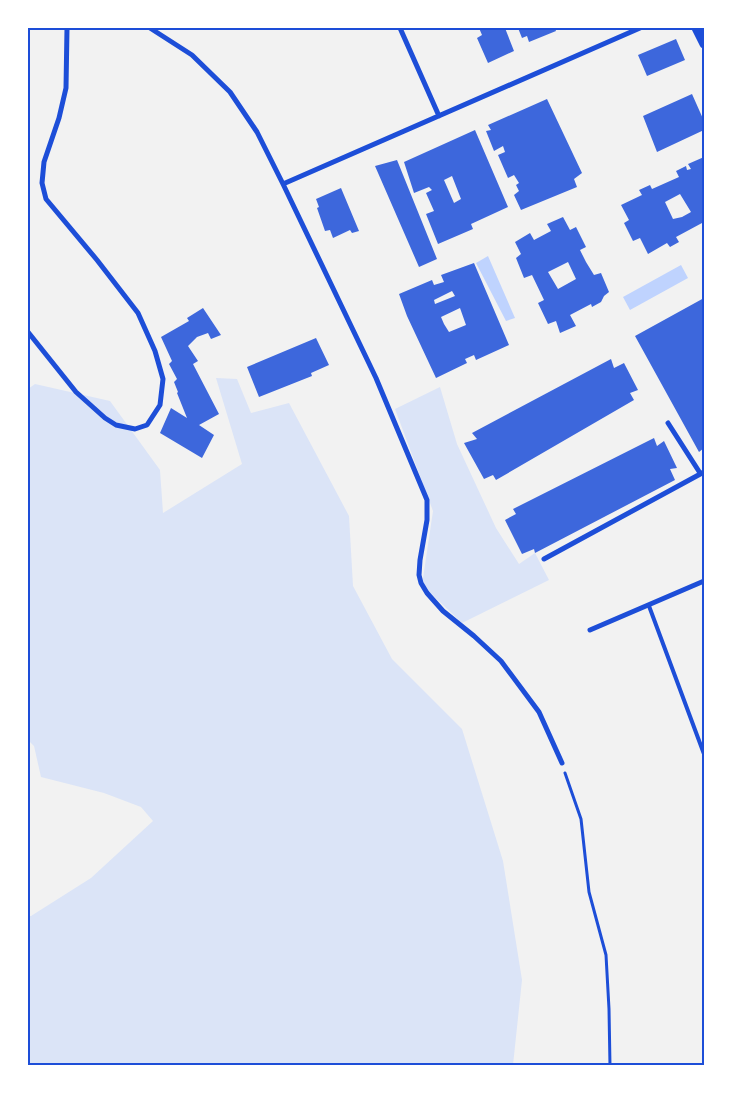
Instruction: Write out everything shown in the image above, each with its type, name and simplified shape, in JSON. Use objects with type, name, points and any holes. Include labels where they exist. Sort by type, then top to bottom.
[{"type":"street","points":[[28,332],[76,392],[105,418],[116,425],[134,429],[147,425],[160,405],[163,379],[154,351],[138,313],[46,199],[42,183],[44,162],[59,118],[66,88],[67,28]]},
{"type":"street","points":[[150,28],[192,55],[230,92],[257,132],[376,378],[427,500],[427,520],[420,560],[419,574],[421,583],[443,611],[501,661],[539,712],[562,763]]},
{"type":"street","points":[[400,28],[439,116]]},
{"type":"street","points":[[283,184],[640,28]]},
{"type":"street","points":[[696,28],[704,44]]},
{"type":"street","points":[[544,559],[702,472],[668,423]]},
{"type":"street","points":[[590,630],[704,581]]},
{"type":"lane","points":[[649,606],[704,754]]},
{"type":"path","points":[[562,763],[581,819],[589,892],[606,955],[610,1066]]},
{"type":"shaded area","points":[[216,378],[237,379],[251,413],[289,403],[349,516],[353,586],[392,659],[462,729],[503,861],[522,980],[513,1065],[28,1065],[28,916],[31,916],[91,878],[153,821],[141,807],[104,793],[41,777],[34,746],[28,740],[28,389],[35,384],[110,401],[160,470],[163,513],[242,464]]},
{"type":"shaded area","points":[[440,387],[457,444],[496,528],[519,564],[535,553],[549,580],[462,623],[422,585],[433,511],[395,409]]},
{"type":"water","points":[[488,256],[515,318],[506,321],[476,263]]},
{"type":"water","points":[[681,265],[688,278],[630,310],[623,297]]},
{"type":"building","points":[[479,28],[505,28],[514,51],[488,63],[477,38],[482,35]]},
{"type":"building","points":[[518,28],[555,28],[556,31],[529,42],[527,36],[522,38]]},
{"type":"building","points":[[676,39],[685,60],[647,76],[638,55]]},
{"type":"building","points":[[692,94],[704,121],[704,130],[657,152],[643,116]]},
{"type":"building","points":[[547,99],[582,173],[574,179],[577,187],[521,210],[514,195],[519,191],[516,185],[519,183],[514,175],[508,178],[498,155],[505,152],[503,146],[494,151],[486,131],[491,130],[488,125]]},
{"type":"building","points":[[475,130],[508,207],[471,224],[473,229],[438,244],[426,214],[434,211],[426,193],[432,190],[429,187],[414,193],[404,162]],"holes":[[[452,176],[461,199],[454,203],[444,180]]]},
{"type":"building","points":[[704,157],[704,227],[702,223],[676,237],[679,242],[670,247],[667,243],[648,254],[640,238],[633,241],[624,223],[629,220],[621,205],[642,195],[639,190],[650,185],[652,189],[679,177],[676,171],[686,166],[687,170],[691,169],[688,164]],"holes":[[[680,194],[691,212],[673,219],[665,202]]]},
{"type":"building","points":[[397,160],[437,259],[419,267],[375,166]]},
{"type":"building","points":[[341,188],[359,231],[352,233],[350,230],[333,238],[330,230],[325,231],[316,199]]},
{"type":"building","points":[[563,217],[570,230],[576,227],[586,247],[580,250],[586,262],[594,275],[601,273],[609,292],[601,302],[592,307],[591,304],[570,315],[576,326],[560,333],[556,321],[548,324],[538,303],[544,300],[532,275],[524,278],[516,258],[521,254],[515,242],[530,233],[534,240],[551,231],[547,224]],"holes":[[[568,262],[576,279],[558,289],[548,272]]]},
{"type":"building","points":[[474,263],[509,345],[476,360],[474,355],[465,359],[467,363],[436,378],[407,316],[399,294],[432,280],[434,285],[444,282],[441,275]],"holes":[[[452,291],[455,296],[435,304],[434,300]],[[460,308],[466,325],[449,332],[441,317]]]},
{"type":"building","points":[[704,298],[704,448],[699,452],[635,336]]},
{"type":"building","points":[[203,308],[221,335],[211,339],[208,333],[197,337],[188,346],[198,361],[193,364],[219,414],[199,425],[214,435],[202,458],[160,433],[171,408],[187,418],[174,382],[177,379],[169,364],[172,361],[161,337],[189,321],[187,318]]},
{"type":"building","points":[[316,338],[329,365],[311,373],[312,376],[259,397],[247,367]]},
{"type":"building","points":[[611,359],[614,368],[624,363],[638,390],[630,393],[634,400],[496,480],[493,475],[484,479],[464,443],[477,439],[472,433]]},
{"type":"building","points":[[654,438],[657,446],[664,441],[677,468],[670,469],[675,480],[535,553],[534,549],[522,554],[505,520],[516,514],[513,509]]}]
